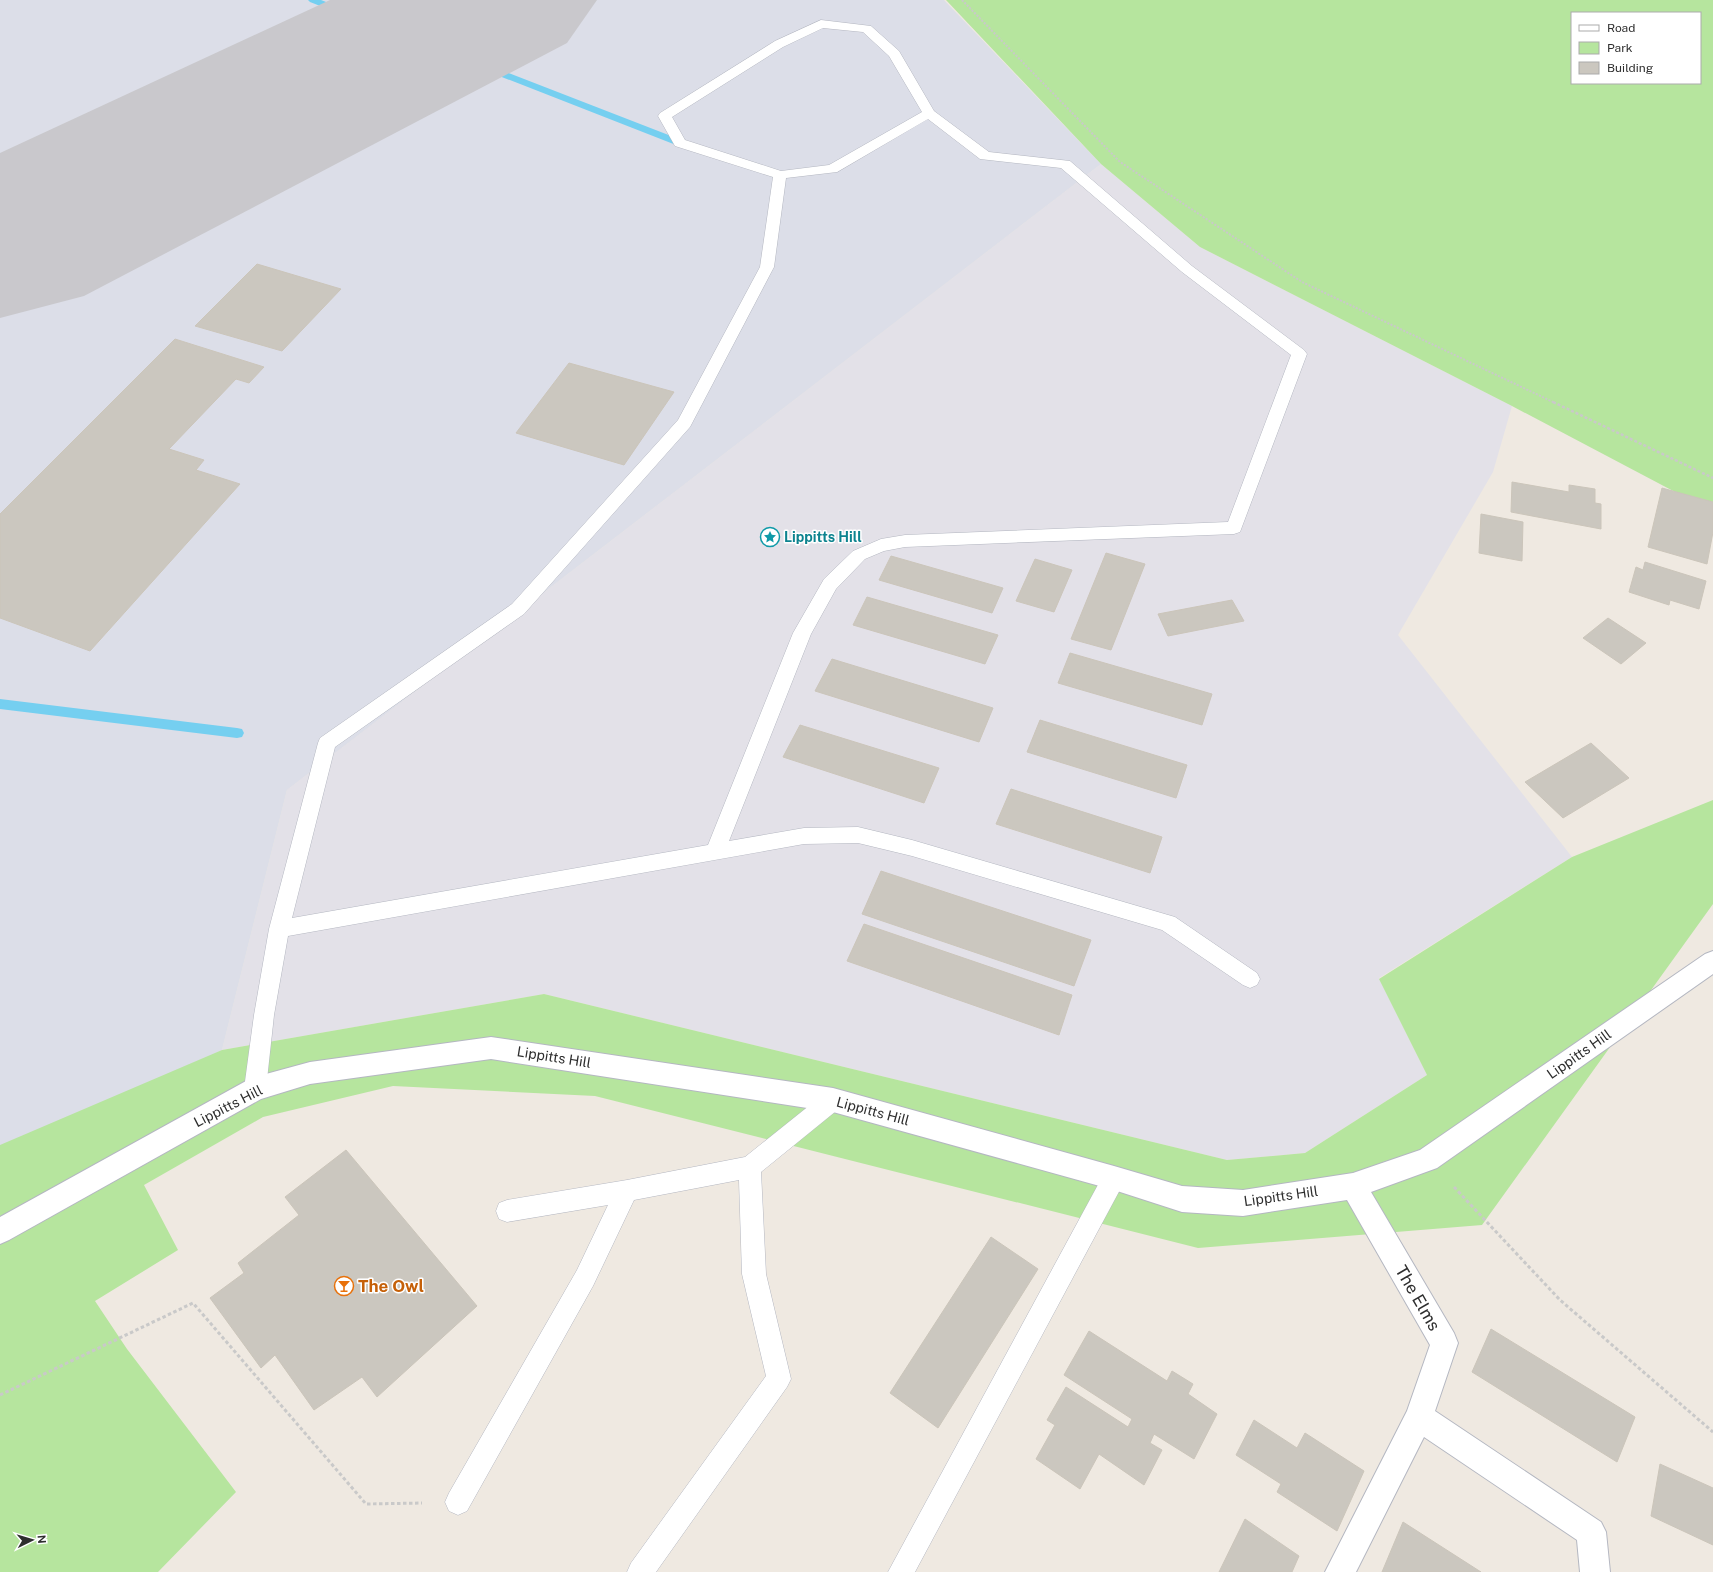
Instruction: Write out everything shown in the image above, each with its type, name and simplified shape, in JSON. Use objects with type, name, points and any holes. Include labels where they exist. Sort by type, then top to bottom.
[{"type":"street","name":"Lippitts Hill","points":[[0,1231],[255,1090],[310,1073],[491,1048],[833,1100],[1182,1198],[1243,1203],[1353,1186],[1428,1159],[1713,961]]},
{"type":"street","name":"The Elms","points":[[1340,1572],[1419,1417],[1444,1343],[1353,1186]]},
{"type":"street","points":[[1419,1417],[1591,1532],[1595,1572]]},
{"type":"lane","points":[[715,852],[802,633],[830,584],[859,555],[881,545],[905,541],[1234,528],[1299,354],[1187,269],[1065,164],[985,156],[929,113],[894,54],[866,29],[821,24],[779,44],[665,116],[680,143],[780,175],[832,168],[865,151],[929,113]]},
{"type":"lane","points":[[255,1090],[264,1014],[279,929],[328,743],[518,609],[684,422],[768,267],[780,175]]},
{"type":"lane","points":[[279,929],[811,836],[858,835],[912,848],[1168,923],[1250,979]]},
{"type":"lane","points":[[507,1211],[627,1191],[750,1167],[833,1100]]},
{"type":"lane","points":[[640,1572],[779,1379],[754,1274],[750,1167]]},
{"type":"lane","points":[[901,1572],[1114,1178]]},
{"type":"lane","points":[[458,1502],[585,1278],[627,1191]]},
{"type":"path","points":[[962,0],[1120,162],[1302,282],[1713,478]]},
{"type":"path","points":[[1428,1159],[1560,1300],[1713,1432]]},
{"type":"path","points":[[0,1395],[193,1303],[366,1504],[458,1502]]},
{"type":"shaded area","points":[[0,0],[944,0],[1101,164],[287,790],[222,1050],[0,1171]]},
{"type":"shaded area","points":[[1101,164],[1200,247],[1512,406],[1493,472],[1398,635],[1572,857],[1379,978],[1427,1075],[1305,1153],[1227,1160],[544,994],[222,1050],[287,790]]},
{"type":"green space","points":[[946,0],[1713,0],[1713,512],[1512,406],[1200,247],[1101,164]]},
{"type":"green space","points":[[1713,800],[1713,904],[1482,1225],[1198,1248],[595,1096],[393,1086],[263,1117],[144,1185],[178,1250],[95,1301],[127,1349],[236,1492],[158,1572],[0,1572],[0,1145],[222,1050],[544,994],[1227,1160],[1305,1153],[1427,1075],[1379,979],[1572,857]]},
{"type":"building","points":[[257,264],[341,289],[282,351],[195,326]]},
{"type":"building","points":[[175,339],[264,367],[249,383],[236,379],[169,449],[204,460],[196,470],[240,484],[90,651],[0,618],[0,514]]},
{"type":"building","points":[[569,363],[674,392],[624,465],[516,433]]},
{"type":"building","points":[[1512,482],[1569,492],[1569,485],[1595,489],[1595,503],[1601,504],[1601,529],[1511,512]]},
{"type":"building","points":[[1662,488],[1713,502],[1713,532],[1707,564],[1648,547]]},
{"type":"building","points":[[1481,514],[1523,522],[1522,561],[1479,553]]},
{"type":"building","points":[[1106,553],[1145,564],[1111,650],[1071,639]]},
{"type":"building","points":[[891,556],[1003,588],[992,613],[879,580]]},
{"type":"building","points":[[1035,559],[1072,570],[1054,612],[1016,601]]},
{"type":"building","points":[[1645,562],[1706,581],[1699,609],[1670,600],[1669,605],[1629,592],[1636,567],[1643,570]]},
{"type":"building","points":[[867,597],[998,635],[985,664],[853,625]]},
{"type":"building","points":[[1232,600],[1244,621],[1168,636],[1158,614]]},
{"type":"building","points":[[1608,618],[1646,643],[1621,664],[1583,638]]},
{"type":"building","points":[[1070,653],[1212,694],[1202,725],[1058,683]]},
{"type":"building","points":[[832,659],[993,708],[979,742],[815,691]]},
{"type":"building","points":[[1040,720],[1187,765],[1176,798],[1027,752]]},
{"type":"building","points":[[800,725],[939,768],[924,803],[783,757]]},
{"type":"building","points":[[1591,743],[1629,778],[1563,818],[1525,782]]},
{"type":"building","points":[[1011,789],[1162,837],[1150,873],[996,824]]},
{"type":"building","points":[[881,871],[1091,940],[1074,986],[862,914]]},
{"type":"building","points":[[864,924],[1072,995],[1059,1035],[847,961]]},
{"type":"building","name":"The Owl","points":[[346,1150],[477,1306],[377,1397],[362,1377],[314,1410],[275,1355],[261,1368],[210,1298],[244,1273],[238,1263],[299,1215],[285,1197]]},
{"type":"building","points":[[991,1237],[1038,1269],[938,1428],[890,1393]]},
{"type":"building","points":[[1491,1329],[1635,1417],[1617,1462],[1472,1372]]},
{"type":"building","points":[[1089,1331],[1167,1381],[1172,1371],[1193,1384],[1188,1394],[1217,1414],[1194,1459],[1154,1434],[1150,1443],[1162,1450],[1144,1485],[1099,1454],[1080,1489],[1036,1459],[1055,1425],[1047,1420],[1066,1387],[1128,1427],[1132,1419],[1064,1375]]},
{"type":"building","points":[[1254,1420],[1297,1448],[1305,1433],[1364,1471],[1337,1531],[1277,1492],[1281,1484],[1236,1455]]},
{"type":"building","points":[[1660,1464],[1713,1488],[1713,1545],[1651,1516]]},
{"type":"building","points":[[1245,1519],[1299,1556],[1292,1572],[1219,1572]]},
{"type":"building","points":[[1403,1522],[1481,1572],[1382,1572]]},
{"type":"waterway","points":[[313,0],[680,143]]},
{"type":"waterway","points":[[0,704],[237,733]]},
{"type":"runway","points":[[0,244],[495,0]]},
{"type":"place","name":"Lippitts Hill","points":[[770,537]]},
{"type":"place","name":"The Owl","points":[[344,1286]]}]
